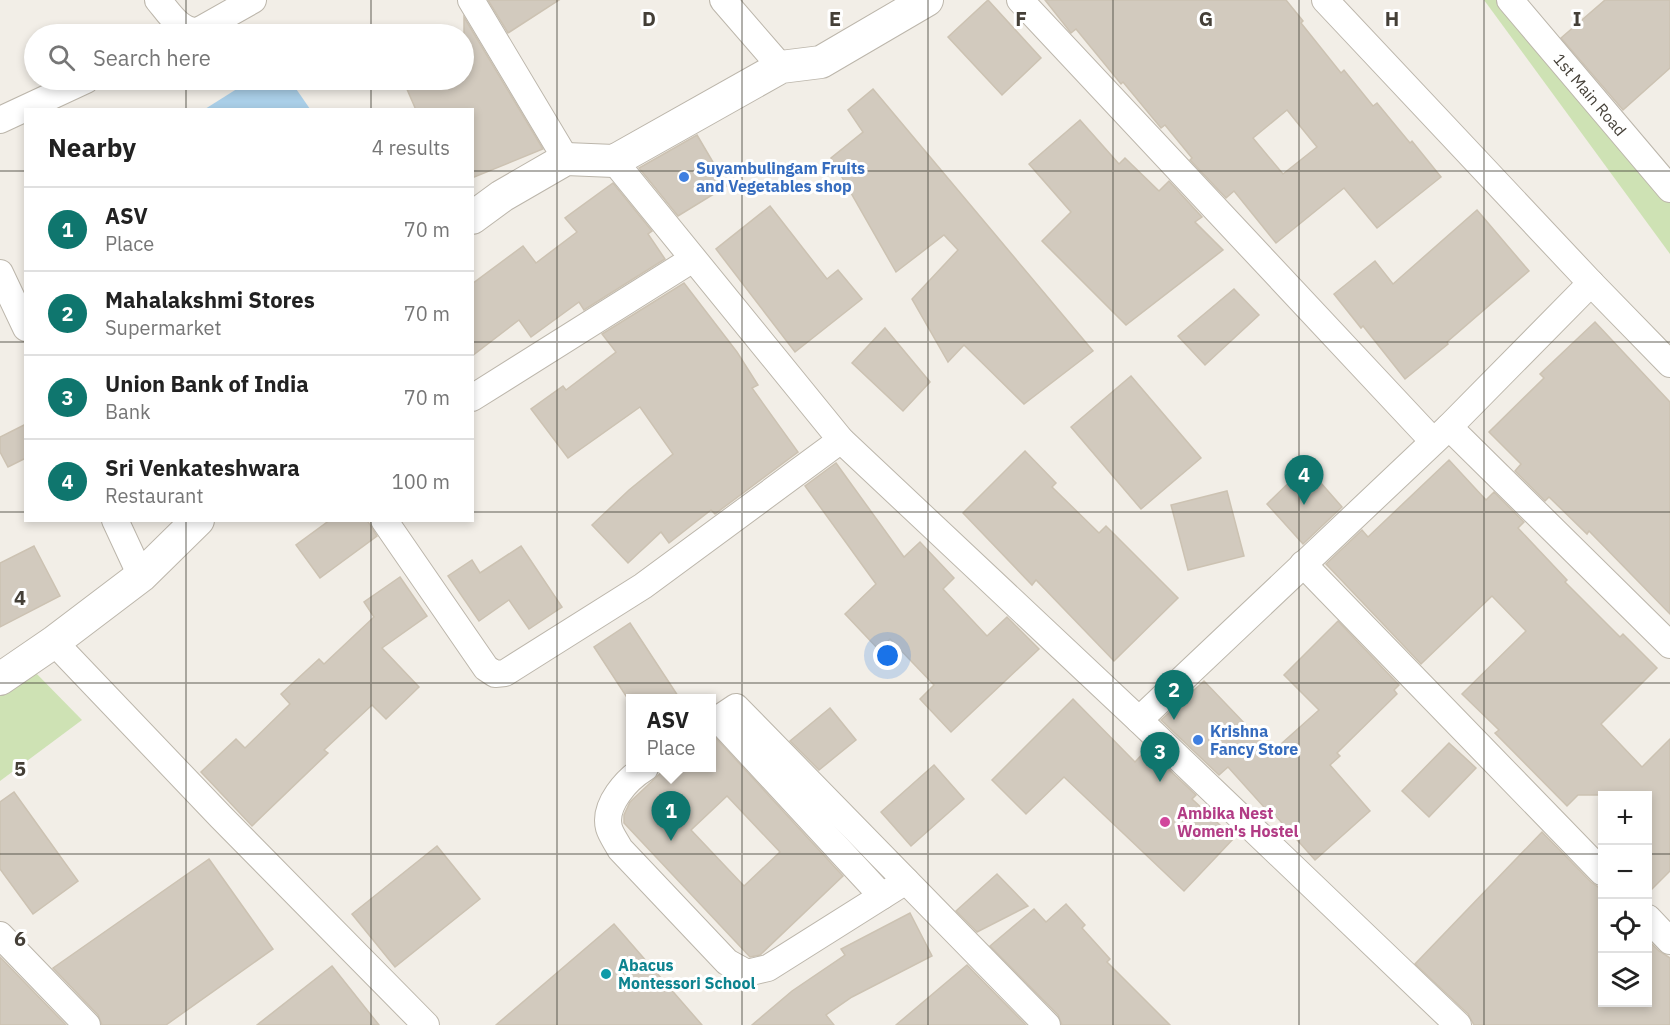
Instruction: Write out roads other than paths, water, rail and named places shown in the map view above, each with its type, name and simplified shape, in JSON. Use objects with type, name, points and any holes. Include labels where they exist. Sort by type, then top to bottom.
[{"type":"street","points":[[158,0],[179,24]]},
{"type":"street","points":[[206,24],[253,0]]},
{"type":"street","points":[[471,0],[566,159]]},
{"type":"street","points":[[723,0],[781,67]]},
{"type":"street","points":[[474,217],[502,196],[566,159],[614,160],[781,67],[821,62],[927,0]]},
{"type":"street","points":[[1020,0],[1441,434],[1670,645]]},
{"type":"street","points":[[1325,0],[1591,283],[1670,363]]},
{"type":"street","name":"1st Main Road","points":[[1510,0],[1670,189]]},
{"type":"street","points":[[26,108],[64,90]]},
{"type":"street","points":[[0,120],[24,109]]},
{"type":"street","points":[[614,160],[841,440],[1139,720],[1458,1025]]},
{"type":"street","points":[[474,397],[693,259]]},
{"type":"street","points":[[0,273],[24,324]]},
{"type":"street","points":[[1139,720],[1441,434],[1591,283]]},
{"type":"street","points":[[385,522],[486,668],[495,674],[505,673],[644,586],[841,440]]},
{"type":"street","points":[[116,522],[141,576]]},
{"type":"street","points":[[0,679],[54,642],[141,576],[196,522]]},
{"type":"street","points":[[1303,564],[1598,868]]},
{"type":"street","points":[[54,642],[221,817],[426,1025]]},
{"type":"street","points":[[722,716],[906,881],[1047,1025]]},
{"type":"street","points":[[722,716],[882,896]]},
{"type":"street","points":[[639,772],[631,777],[608,812],[609,829],[620,849],[727,962],[747,973],[768,968],[906,881]]},
{"type":"street","points":[[1652,923],[1670,941]]},
{"type":"street","points":[[0,935],[87,1025]]},
{"type":"water","points":[[235,90],[297,90],[309,108],[207,108]]},
{"type":"place","name":"Suyambulingam Fruits and Vegetables shop","points":[[684,177]]},
{"type":"place","name":"Sri Venkateshwara","points":[[1304,505]]},
{"type":"place","name":"Mahalakshmi Stores","points":[[1174,720]]},
{"type":"place","name":"Krishna Fancy Store","points":[[1198,740]]},
{"type":"place","name":"Union Bank of India","points":[[1160,782]]},
{"type":"place","name":"Ambika Nest Women's Hostel","points":[[1165,822]]},
{"type":"place","name":"ASV","points":[[671,841]]},
{"type":"place","name":"Abacus Montessori School","points":[[606,974]]}]
